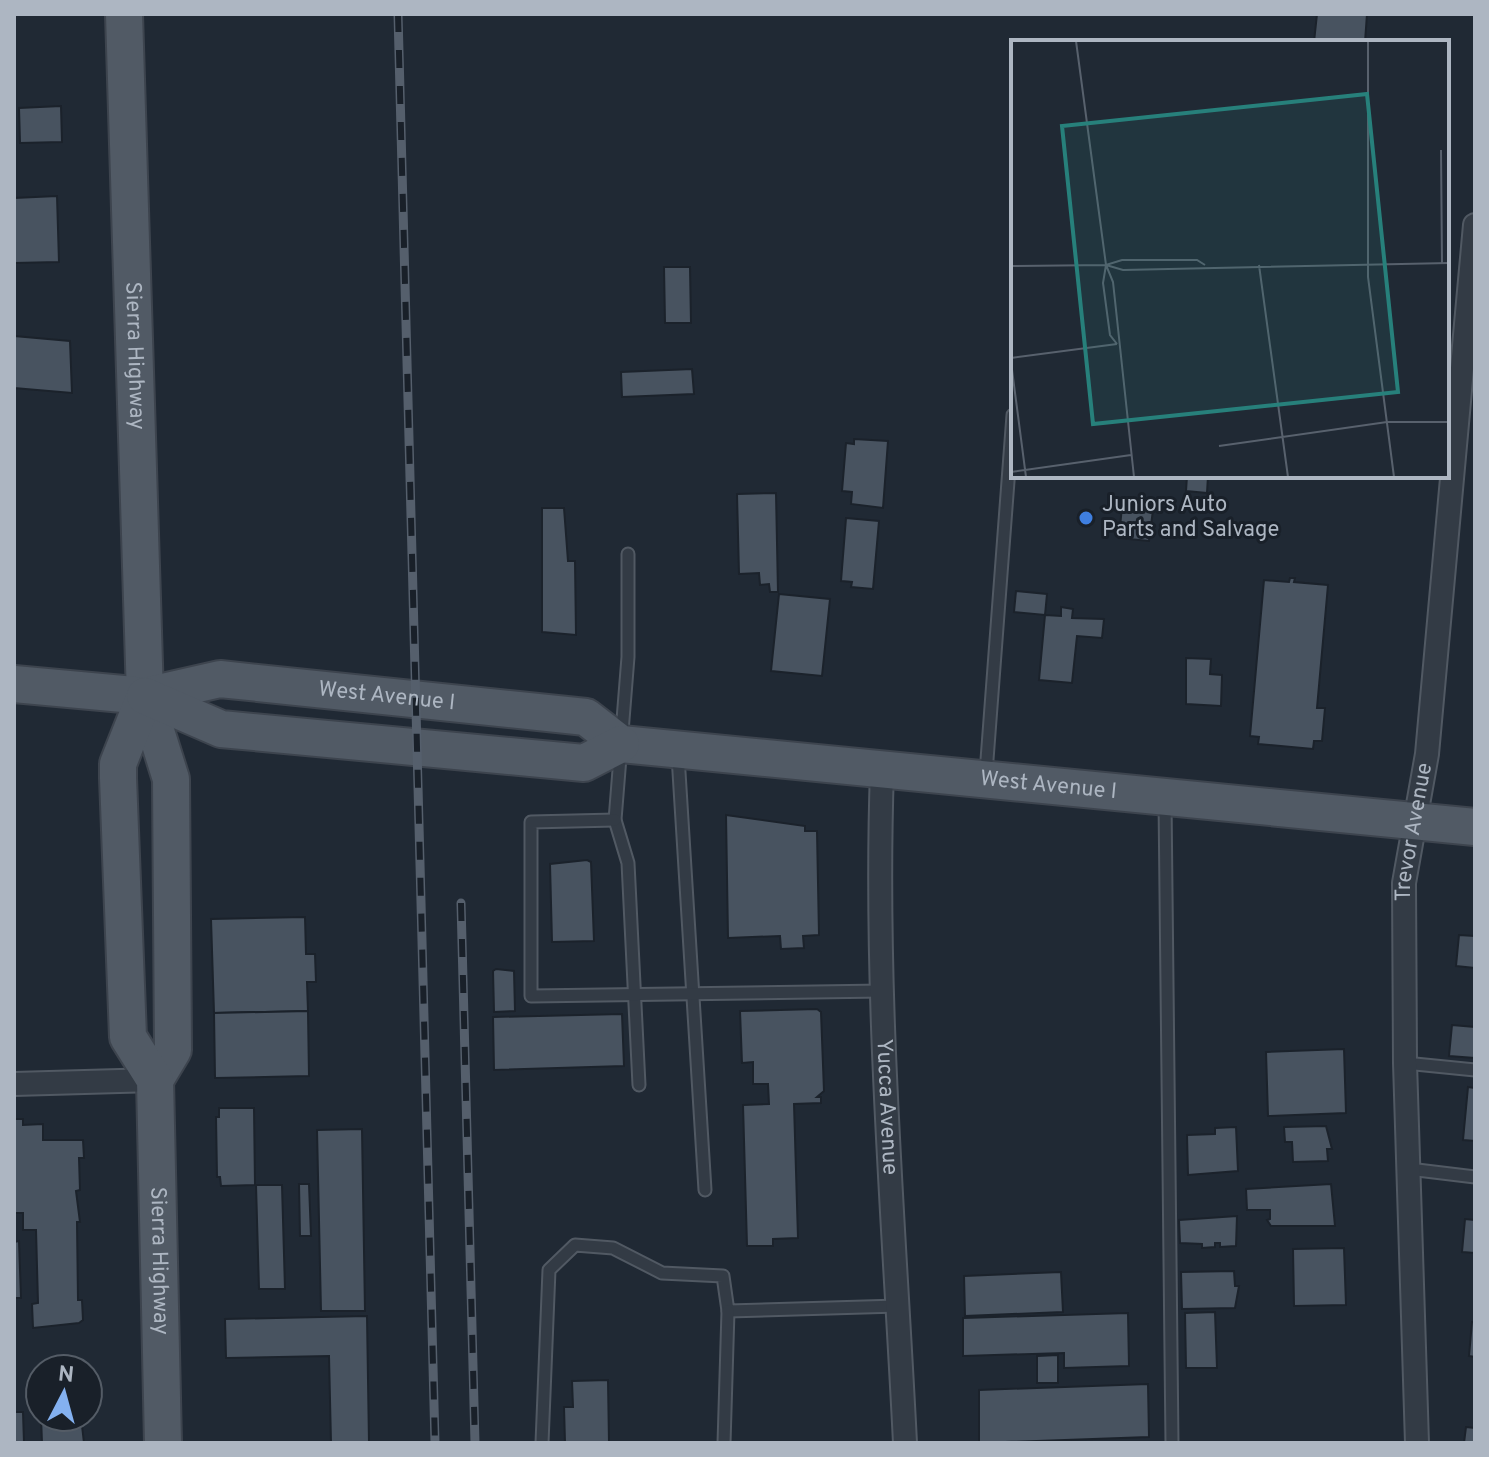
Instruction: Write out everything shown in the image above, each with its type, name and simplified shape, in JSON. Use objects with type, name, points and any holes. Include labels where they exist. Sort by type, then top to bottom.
[{"type":"main road","name":"Sierra Highway","points":[[124,14],[145,696],[171,779],[173,1050],[155,1080]]},
{"type":"main road","name":"West Avenue I","points":[[14,684],[145,696],[220,679],[586,717],[621,744],[985,782],[1475,827]]},
{"type":"main road","name":"Sierra Highway","points":[[145,696],[118,764],[118,778],[128,1037],[155,1080],[163,1443]]},
{"type":"main road","name":"West Avenue I","points":[[145,696],[221,729],[584,763],[621,744]]},
{"type":"street","name":"Trevor Avenue","points":[[1417,1443],[1405,1063],[1404,883],[1427,754],[1475,225]]},
{"type":"street","name":"Yucca Avenue","points":[[882,771],[880,835],[884,991],[905,1443]]},
{"type":"street","points":[[14,1084],[155,1080]]},
{"type":"lane","points":[[985,782],[1011,441]]},
{"type":"lane","points":[[628,554],[628,657],[615,820],[628,863],[639,1085]]},
{"type":"lane","points":[[677,750],[690,995],[705,1190]]},
{"type":"lane","points":[[1165,799],[1172,1443]]},
{"type":"lane","points":[[615,820],[531,822],[531,996],[635,997],[884,991]]},
{"type":"lane","points":[[1405,1063],[1475,1070]]},
{"type":"lane","points":[[1409,1169],[1475,1177]]},
{"type":"lane","points":[[542,1443],[549,1270],[575,1245],[613,1248],[662,1273],[723,1276],[728,1311],[724,1443]]},
{"type":"lane","points":[[728,1311],[898,1306]]},
{"type":"building","points":[[1317,14],[1367,14],[1365,40],[1314,40]]},
{"type":"building","points":[[61,106],[62,142],[20,143],[19,108]]},
{"type":"building","points":[[57,196],[59,262],[14,263],[14,198]]},
{"type":"building","points":[[664,267],[690,267],[691,323],[665,323]]},
{"type":"building","points":[[14,336],[70,341],[72,393],[14,388]]},
{"type":"building","points":[[692,369],[694,394],[622,397],[621,372]]},
{"type":"building","points":[[854,439],[888,441],[883,508],[851,504],[852,492],[842,491],[846,443],[854,444]]},
{"type":"building","points":[[1187,478],[1208,478],[1207,493],[1186,491]]},
{"type":"building","points":[[776,493],[778,592],[770,592],[769,584],[760,585],[759,573],[739,574],[737,494]]},
{"type":"building","points":[[1122,506],[1153,510],[1149,541],[1119,538]]},
{"type":"building","points":[[542,508],[564,508],[568,561],[575,561],[576,635],[542,632]]},
{"type":"building","points":[[846,518],[879,521],[873,589],[851,587],[852,582],[841,581]]},
{"type":"building","points":[[1290,578],[1295,578],[1294,582],[1328,585],[1317,708],[1325,708],[1322,741],[1314,741],[1313,749],[1258,744],[1259,737],[1250,736],[1264,580],[1289,582]]},
{"type":"building","points":[[1016,591],[1047,594],[1045,615],[1014,612]]},
{"type":"building","points":[[779,594],[830,599],[822,676],[771,671]]},
{"type":"building","points":[[1061,607],[1073,609],[1072,618],[1104,619],[1102,638],[1077,636],[1072,683],[1039,680],[1045,615],[1061,616]]},
{"type":"building","points":[[1186,658],[1211,659],[1210,674],[1222,675],[1221,706],[1186,704]]},
{"type":"building","points":[[726,815],[805,826],[805,831],[817,831],[819,935],[803,936],[804,948],[781,949],[780,936],[728,938]]},
{"type":"building","points":[[591,862],[594,941],[552,942],[550,864]]},
{"type":"building","points":[[305,917],[306,954],[315,954],[316,982],[307,982],[308,1011],[214,1013],[211,919]]},
{"type":"building","points":[[1459,935],[1475,936],[1475,968],[1456,966]]},
{"type":"building","points":[[493,971],[514,971],[515,1011],[494,1012]]},
{"type":"building","points":[[817,1009],[821,1012],[824,1091],[817,1097],[821,1097],[821,1103],[794,1104],[798,1238],[773,1239],[773,1246],[747,1246],[743,1105],[769,1104],[768,1084],[753,1084],[753,1062],[742,1063],[740,1011]]},
{"type":"building","points":[[308,1011],[309,1076],[215,1078],[214,1013]]},
{"type":"building","points":[[622,1014],[624,1066],[494,1070],[493,1017]]},
{"type":"building","points":[[1452,1025],[1475,1027],[1475,1058],[1449,1056]]},
{"type":"building","points":[[1344,1049],[1346,1113],[1268,1116],[1266,1052]]},
{"type":"building","points":[[1468,1087],[1475,1088],[1475,1141],[1463,1140]]},
{"type":"building","points":[[219,1108],[254,1108],[255,1185],[221,1186],[220,1177],[217,1177],[216,1117],[219,1117]]},
{"type":"building","points":[[14,1119],[23,1119],[23,1125],[43,1124],[43,1140],[83,1140],[84,1158],[79,1158],[80,1190],[76,1191],[80,1222],[77,1222],[78,1300],[82,1300],[83,1320],[79,1323],[33,1328],[32,1304],[38,1303],[36,1230],[23,1230],[23,1213],[14,1213]]},
{"type":"building","points":[[1326,1126],[1332,1149],[1327,1149],[1328,1161],[1293,1162],[1292,1142],[1285,1142],[1284,1127]]},
{"type":"building","points":[[1236,1127],[1238,1171],[1188,1175],[1187,1135],[1215,1134],[1215,1128]]},
{"type":"building","points":[[362,1129],[365,1311],[321,1311],[317,1130]]},
{"type":"building","points":[[299,1184],[309,1184],[311,1236],[300,1236]]},
{"type":"building","points":[[1331,1184],[1335,1226],[1271,1226],[1267,1220],[1270,1219],[1270,1210],[1247,1210],[1246,1189]]},
{"type":"building","points":[[256,1185],[282,1185],[285,1289],[259,1289]]},
{"type":"building","points":[[1237,1216],[1236,1246],[1220,1247],[1220,1243],[1215,1243],[1215,1247],[1202,1248],[1202,1244],[1180,1243],[1179,1220]]},
{"type":"building","points":[[1465,1219],[1475,1220],[1475,1253],[1462,1252]]},
{"type":"building","points":[[19,1241],[21,1298],[14,1298],[14,1242]]},
{"type":"building","points":[[1344,1248],[1346,1305],[1294,1306],[1293,1249]]},
{"type":"building","points":[[1234,1271],[1235,1286],[1239,1286],[1235,1308],[1182,1309],[1181,1272]]},
{"type":"building","points":[[1061,1272],[1063,1312],[965,1316],[964,1276]]},
{"type":"building","points":[[1215,1312],[1217,1368],[1186,1368],[1185,1313]]},
{"type":"building","points":[[1128,1313],[1129,1366],[1064,1368],[1064,1353],[963,1356],[963,1318]]},
{"type":"building","points":[[367,1316],[369,1443],[331,1443],[329,1356],[226,1358],[225,1319]]},
{"type":"building","points":[[1472,1322],[1475,1322],[1475,1357],[1469,1356]]},
{"type":"building","points":[[1058,1355],[1058,1383],[1037,1383],[1037,1356]]},
{"type":"building","points":[[608,1380],[609,1443],[565,1443],[564,1407],[573,1407],[572,1381]]},
{"type":"building","points":[[1148,1384],[1149,1437],[979,1443],[979,1390]]},
{"type":"building","points":[[14,1412],[23,1412],[24,1443],[14,1443]]},
{"type":"building","points":[[1466,1427],[1475,1428],[1475,1443],[1464,1443]]},
{"type":"building","points":[[42,1433],[83,1433],[84,1443],[42,1443]]},
{"type":"railway","points":[[398,14],[435,1443]]},
{"type":"railway","points":[[461,903],[475,1443]]},
{"type":"place","name":"Juniors Auto Parts and Salvage","points":[[1086,518]]}]
